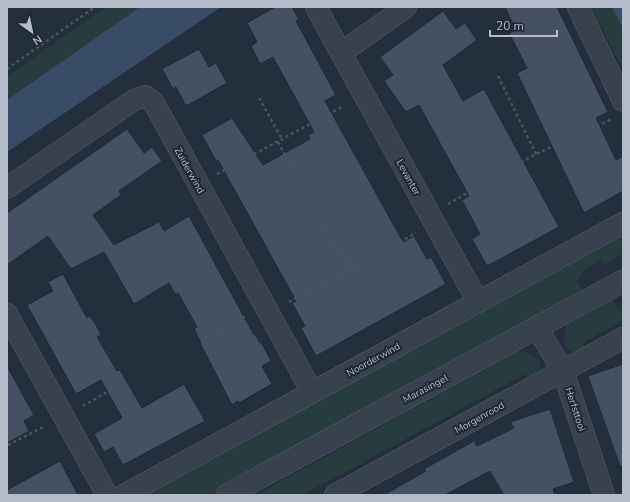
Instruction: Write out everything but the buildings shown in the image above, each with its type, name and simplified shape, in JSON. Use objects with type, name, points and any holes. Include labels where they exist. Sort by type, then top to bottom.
[{"type":"street","name":"Levanter","points":[[316,7],[478,302]]},
{"type":"street","points":[[341,53],[406,7]]},
{"type":"street","points":[[578,7],[619,109]]},
{"type":"street","name":"Zuiderwind","points":[[7,188],[134,100],[145,96],[154,103],[312,392]]},
{"type":"street","name":"Noorderwind","points":[[124,495],[623,222]]},
{"type":"street","name":"Marasingel","points":[[227,495],[623,281]]},
{"type":"street","points":[[7,314],[107,495]]},
{"type":"street","name":"Herfsttooi","points":[[537,328],[563,371],[604,495]]},
{"type":"street","name":"Morgenrood","points":[[335,495],[623,338]]},
{"type":"path","points":[[7,69],[95,7]]},
{"type":"path","points":[[498,76],[536,154]]},
{"type":"path","points":[[198,184],[364,95]]},
{"type":"path","points":[[259,98],[282,140]]},
{"type":"path","points":[[205,338],[349,269],[536,154],[619,109]]},
{"type":"path","points":[[278,142],[349,269]]},
{"type":"green space","points":[[106,7],[140,7],[7,100],[7,76]]},
{"type":"green space","points":[[591,7],[623,7],[623,71],[593,10]]},
{"type":"green space","points":[[623,233],[623,254],[604,265],[601,261],[581,272],[582,276],[576,280],[582,290],[208,495],[141,495]]},
{"type":"green space","points":[[612,299],[618,310],[623,307],[623,320],[583,343],[587,350],[578,354],[569,349],[564,340],[566,325]]},
{"type":"green space","points":[[518,351],[530,353],[540,362],[541,372],[530,381],[525,374],[303,495],[256,495]]},
{"type":"water","points":[[140,7],[221,7],[7,152],[7,100]]},
{"type":"water","points":[[612,7],[621,7],[623,10],[623,29]]}]
